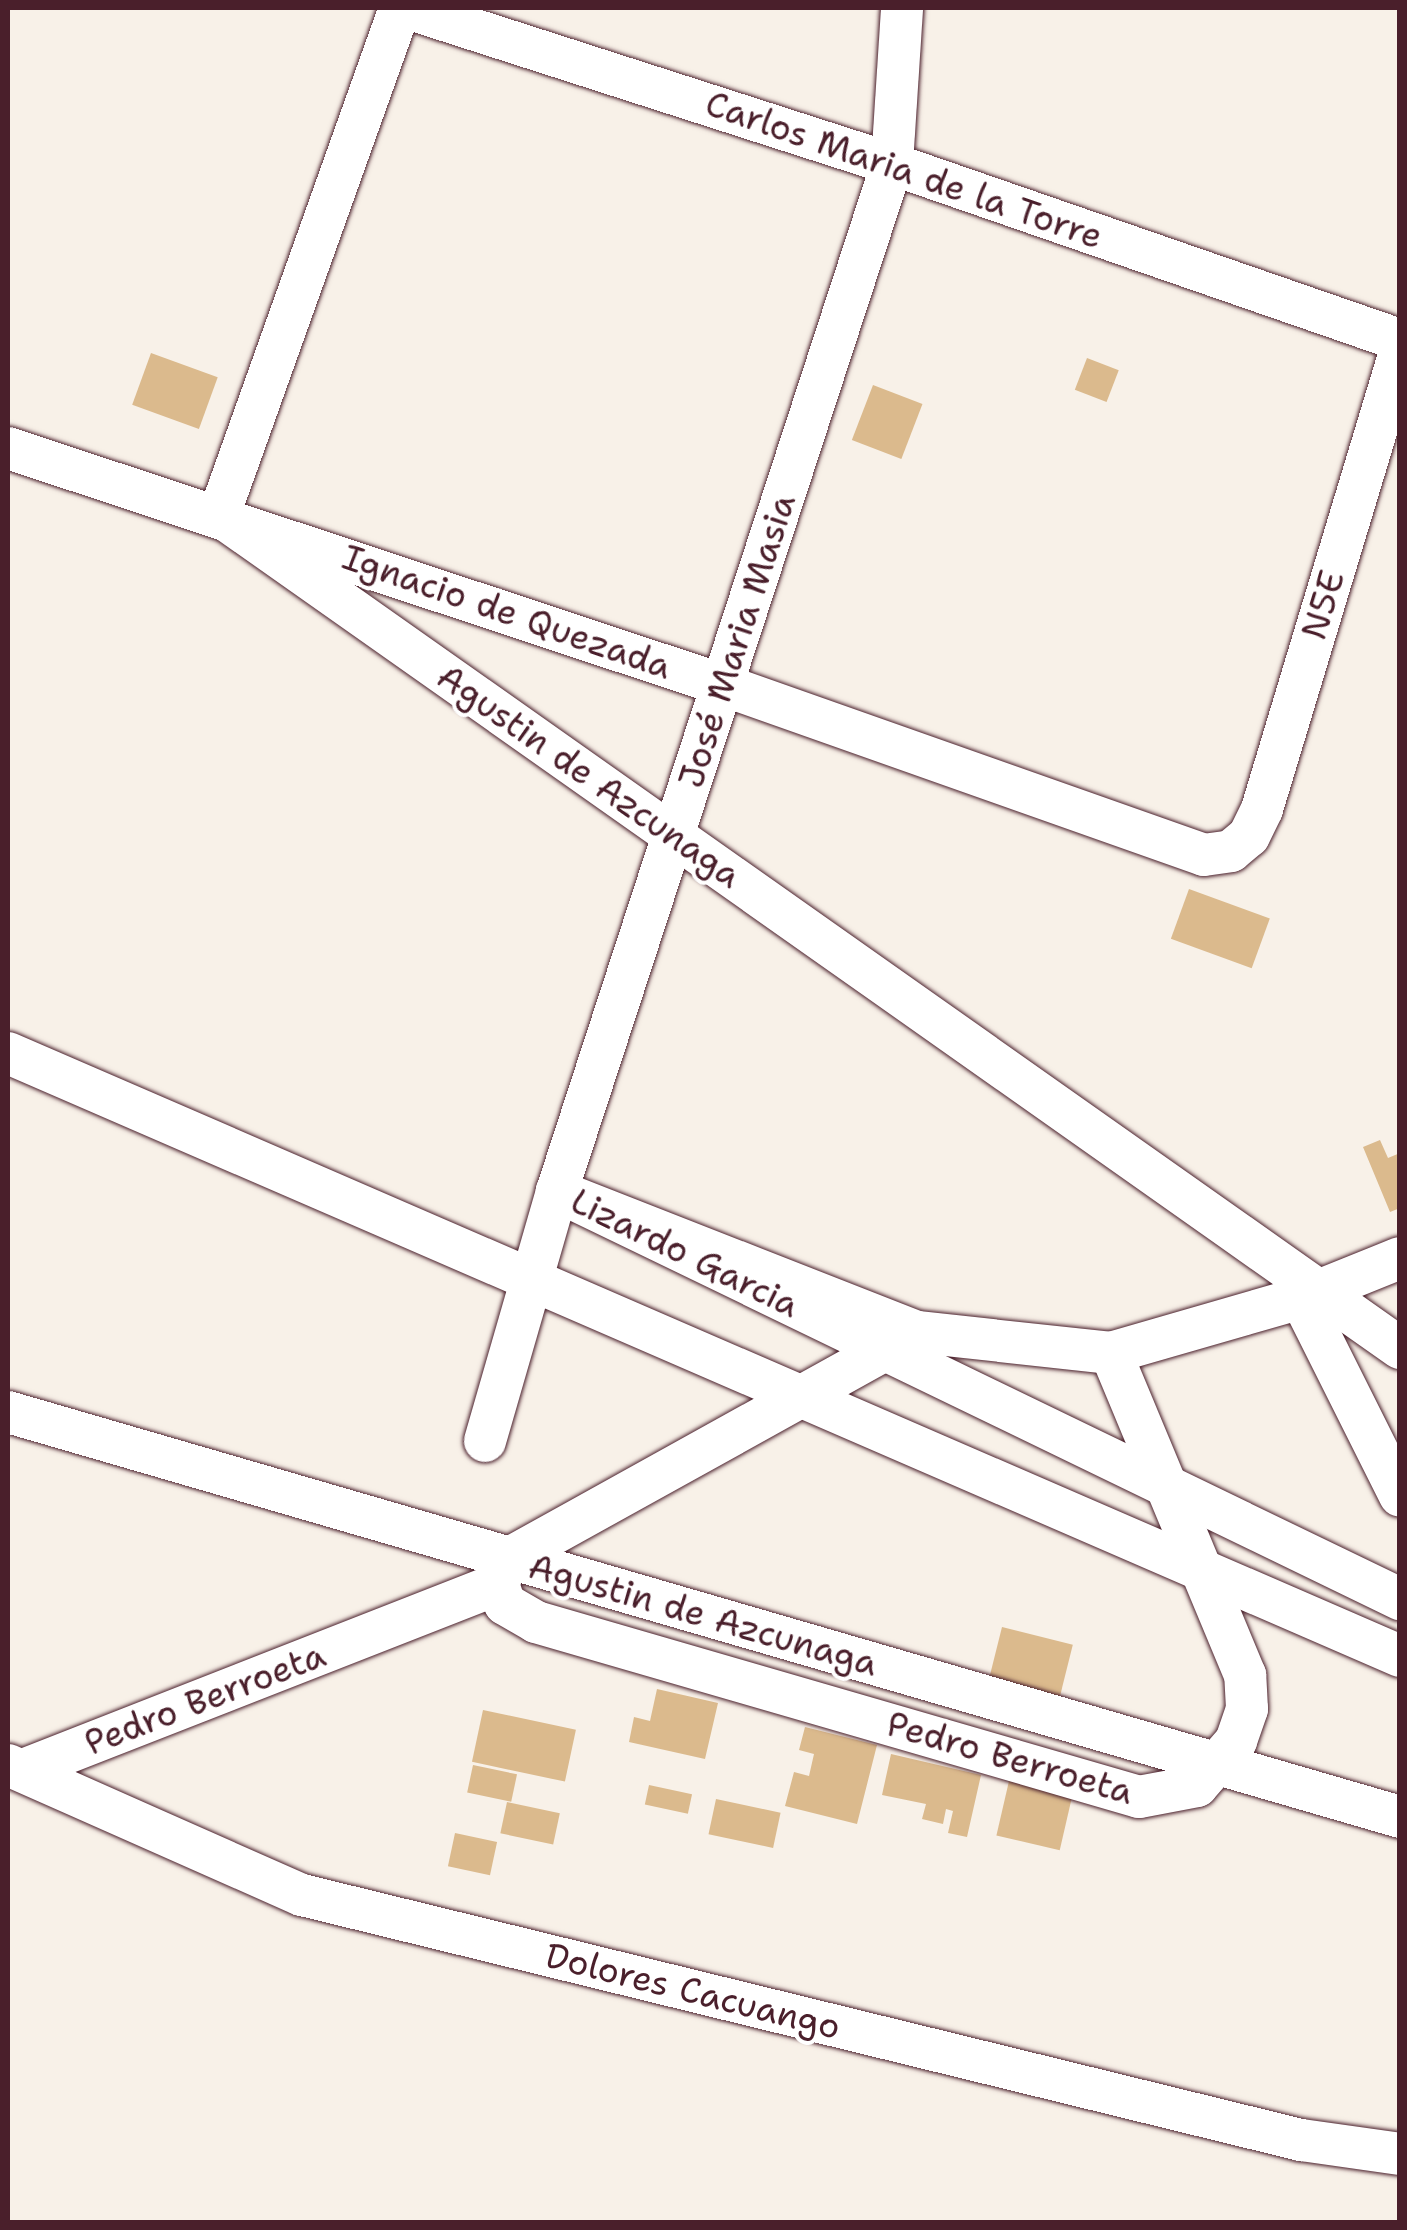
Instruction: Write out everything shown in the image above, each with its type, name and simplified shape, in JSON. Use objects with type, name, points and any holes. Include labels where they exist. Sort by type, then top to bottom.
[{"type":"street","name":"Carlos Maria de la Torre","points":[[404,8],[892,164],[1400,340]]},
{"type":"street","points":[[219,515],[404,8]]},
{"type":"street","name":"José Maria Masia","points":[[484,1440],[557,1191],[892,164],[902,8]]},
{"type":"street","name":"N5E","points":[[1231,851],[1250,836],[1262,808],[1400,351]]},
{"type":"street","name":"Ignacio de Quezada","points":[[8,448],[723,685],[1204,856],[1231,851]]},
{"type":"street","name":"Agustin de Azcunaga","points":[[219,515],[674,836],[1310,1295],[1400,1348]]},
{"type":"street","points":[[8,1053],[1400,1656]]},
{"type":"street","name":"Lizardo Garcia","points":[[557,1191],[901,1341],[1166,1486],[1400,1598]]},
{"type":"street","name":"Lizardo Garcia","points":[[901,1341],[1111,1353],[1310,1295],[1400,1258]]},
{"type":"street","points":[[1310,1295],[1400,1496]]},
{"type":"street","name":"Pedro Berroeta","points":[[15,1768],[504,1571],[901,1341]]},
{"type":"street","points":[[1111,1353],[1245,1675],[1247,1709],[1220,1765],[1400,1817]]},
{"type":"street","name":"Agustin de Azcunaga","points":[[8,1412],[504,1571]]},
{"type":"street","name":"Pedro Berroeta","points":[[504,1571],[504,1604],[536,1622],[1139,1797],[1197,1786],[1220,1765]]},
{"type":"street","name":"Dolores Cacuango","points":[[15,1768],[302,1896],[1301,2140],[1400,2154]]},
{"type":"building","points":[[151,353],[218,377],[199,429],[132,405]]},
{"type":"building","points":[[1087,358],[1119,370],[1107,402],[1075,390]]},
{"type":"building","points":[[873,385],[922,404],[901,459],[852,440]]},
{"type":"building","points":[[1189,889],[1270,918],[1252,968],[1171,939]]},
{"type":"building","points":[[1380,1140],[1388,1158],[1400,1153],[1400,1208],[1390,1212],[1363,1147]]},
{"type":"building","points":[[1002,1627],[1073,1645],[1051,1731],[980,1713]]},
{"type":"building","points":[[657,1689],[718,1703],[705,1759],[629,1742],[634,1717],[650,1721]]},
{"type":"building","points":[[483,1710],[576,1730],[565,1782],[472,1762]]},
{"type":"building","points":[[805,1727],[877,1745],[857,1824],[785,1806],[794,1772],[809,1776],[814,1754],[799,1750]]},
{"type":"building","points":[[891,1754],[981,1775],[967,1837],[948,1833],[953,1811],[946,1809],[943,1824],[922,1819],[926,1804],[882,1795]]},
{"type":"building","points":[[473,1765],[517,1774],[511,1802],[467,1792]]},
{"type":"building","points":[[1009,1781],[1072,1796],[1060,1850],[996,1836]]},
{"type":"building","points":[[649,1785],[692,1794],[688,1814],[645,1805]]},
{"type":"building","points":[[716,1799],[781,1813],[773,1848],[709,1834]]},
{"type":"building","points":[[507,1802],[560,1813],[553,1845],[500,1833]]},
{"type":"building","points":[[455,1833],[497,1842],[490,1875],[448,1866]]}]
